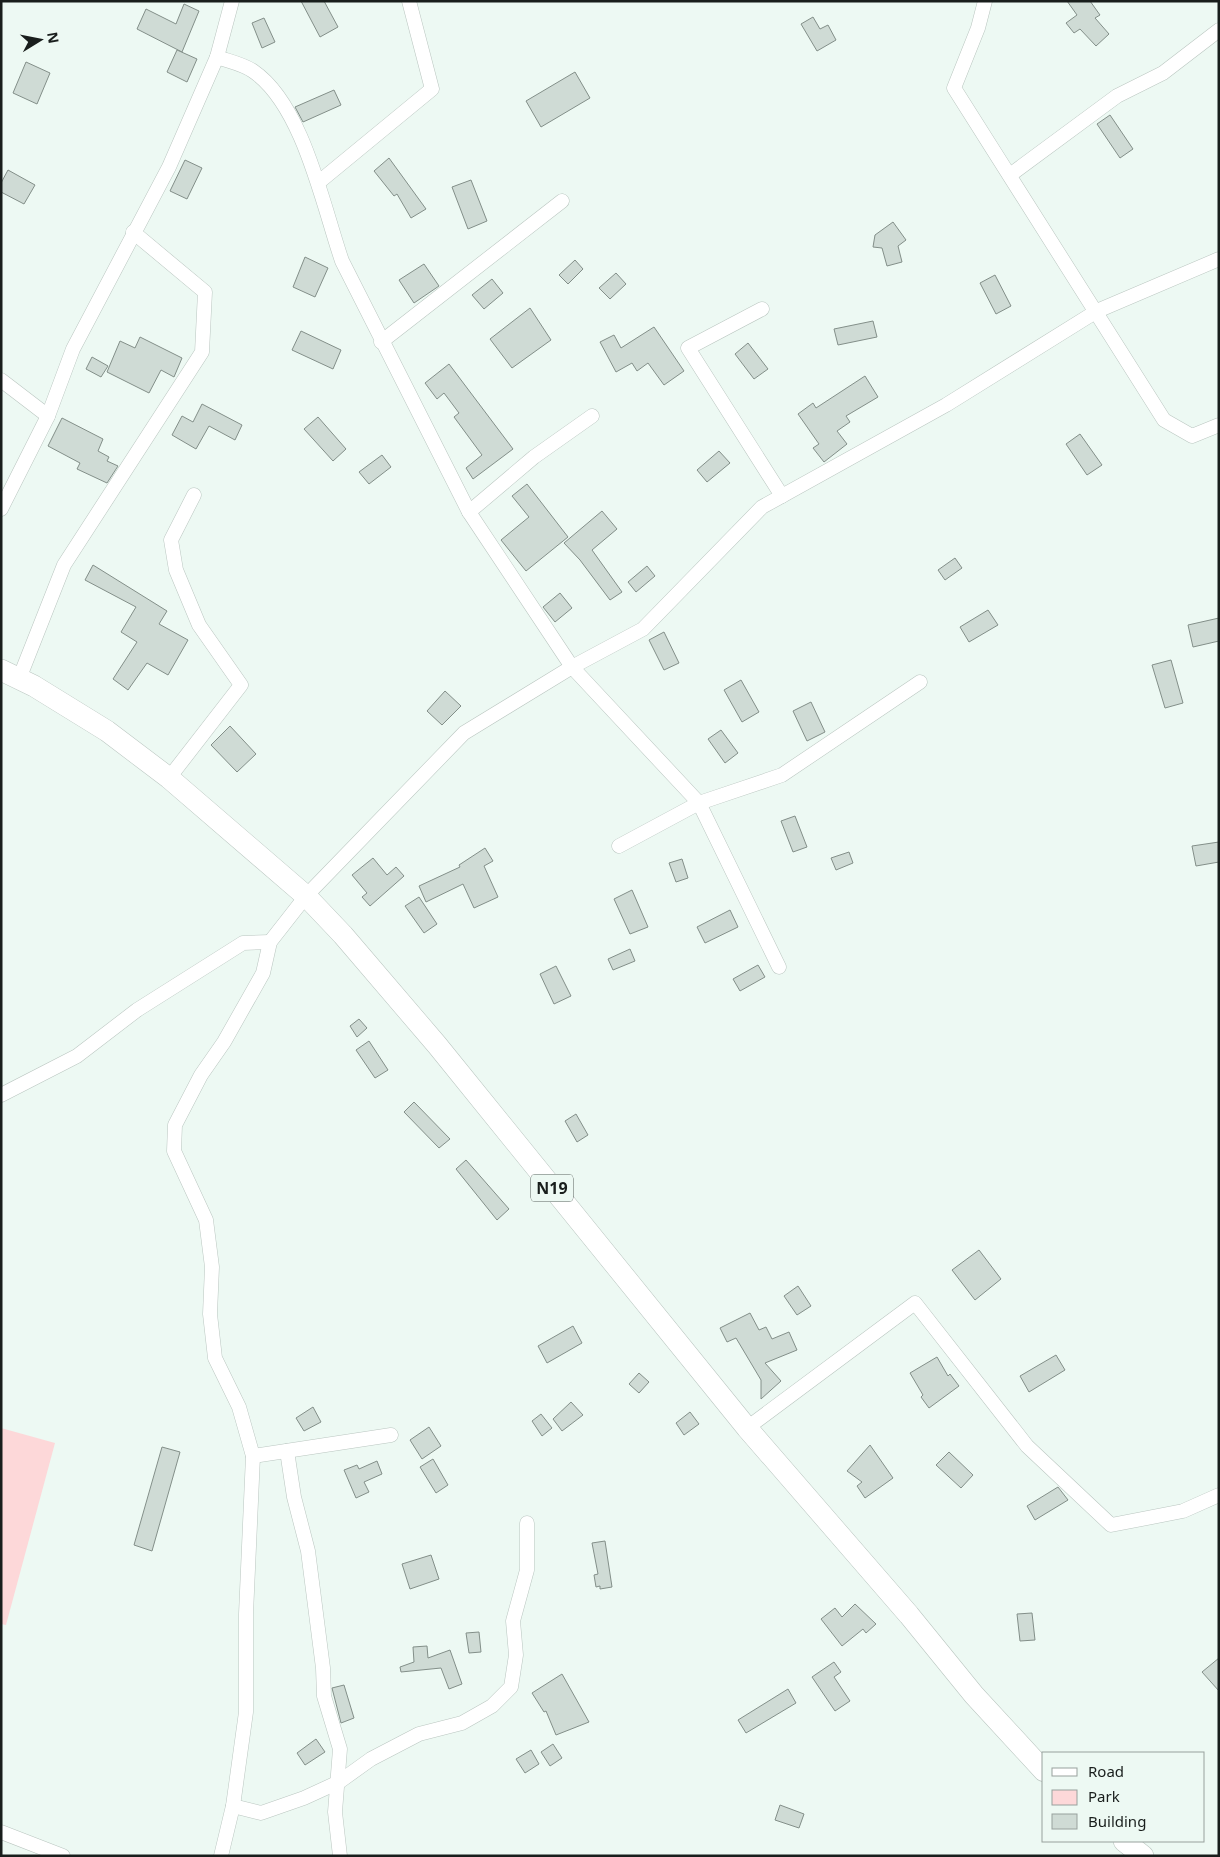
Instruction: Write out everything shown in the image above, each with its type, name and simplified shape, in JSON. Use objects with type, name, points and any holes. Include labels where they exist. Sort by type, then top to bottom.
[{"type":"main road","name":"N19","points":[[10,674],[108,731],[169,778],[306,896],[398,998],[747,1428],[909,1615],[974,1694],[1042,1769]]},
{"type":"main road","points":[[1125,1842],[1143,1856]]},
{"type":"street","points":[[1,509],[48,416],[73,349],[133,232],[169,167],[217,57],[232,1]]},
{"type":"street","points":[[319,182],[432,89],[409,1]]},
{"type":"street","points":[[985,1],[978,28],[954,88],[1097,311],[1164,420],[1192,436],[1219,425]]},
{"type":"street","points":[[1010,175],[1117,96],[1163,73],[1219,30]]},
{"type":"street","points":[[217,57],[252,70],[284,102],[319,182],[328,220],[342,261],[381,342],[469,512],[572,667],[699,803],[779,967]]},
{"type":"street","points":[[381,342],[562,201]]},
{"type":"street","points":[[10,674],[64,564],[202,352],[205,292],[133,232]]},
{"type":"street","points":[[221,1856],[233,1806],[246,1712],[246,1614],[253,1456],[239,1407],[215,1358],[210,1314],[212,1268],[206,1220],[174,1151],[175,1125],[201,1075],[224,1042],[263,973],[270,942],[306,896],[464,732],[572,667],[643,629],[762,507],[946,405],[1097,311],[1219,259]]},
{"type":"street","points":[[762,309],[688,348],[782,496]]},
{"type":"street","points":[[1,380],[48,416]]},
{"type":"street","points":[[469,512],[534,457],[592,416]]},
{"type":"street","points":[[169,778],[241,685],[198,626],[176,570],[171,540],[194,495]]},
{"type":"street","points":[[619,846],[699,803],[782,775],[920,682]]},
{"type":"street","points":[[1,1095],[77,1056],[137,1010],[243,943],[270,942]]},
{"type":"street","points":[[747,1428],[915,1303],[1028,1446],[1111,1524],[1183,1511],[1219,1495]]},
{"type":"street","points":[[253,1456],[391,1435]]},
{"type":"street","points":[[287,1451],[294,1496],[308,1551],[323,1668],[324,1696],[340,1749],[339,1782],[335,1812],[340,1856]]},
{"type":"street","points":[[233,1806],[261,1813],[304,1798],[339,1782],[371,1759],[419,1734],[462,1723],[492,1706],[511,1687],[516,1655],[513,1621],[527,1570],[527,1523]]},
{"type":"street","points":[[1,1832],[63,1856]]},
{"type":"green space","points":[[1,1428],[55,1443],[6,1625],[1,1624]]},
{"type":"building","points":[[301,1],[324,1],[338,27],[320,37]]},
{"type":"building","points":[[1067,1],[1090,1],[1100,15],[1095,18],[1109,34],[1096,46],[1080,29],[1074,33],[1066,23],[1077,15]]},
{"type":"building","points":[[184,4],[199,11],[182,52],[137,29],[146,9],[176,24]]},
{"type":"building","points":[[813,17],[820,29],[828,25],[836,40],[817,51],[801,24]]},
{"type":"building","points":[[264,18],[275,42],[262,48],[252,23]]},
{"type":"building","points":[[177,50],[197,59],[187,82],[167,72]]},
{"type":"building","points":[[26,62],[50,73],[37,104],[13,93]]},
{"type":"building","points":[[575,72],[590,98],[541,127],[526,101]]},
{"type":"building","points":[[334,90],[341,105],[303,122],[295,107]]},
{"type":"building","points":[[1110,115],[1133,149],[1120,158],[1097,124]]},
{"type":"building","points":[[389,158],[426,209],[411,218],[397,194],[394,196],[374,171]]},
{"type":"building","points":[[185,160],[202,168],[187,199],[170,191]]},
{"type":"building","points":[[8,170],[35,185],[24,204],[1,192],[1,183]]},
{"type":"building","points":[[471,180],[487,221],[468,229],[452,187]]},
{"type":"building","points":[[893,222],[906,240],[898,246],[902,262],[887,266],[882,248],[873,247],[875,235]]},
{"type":"building","points":[[305,257],[328,268],[315,297],[293,287]]},
{"type":"building","points":[[575,260],[583,269],[568,284],[559,275]]},
{"type":"building","points":[[424,264],[439,286],[414,303],[399,280]]},
{"type":"building","points":[[616,273],[626,284],[610,299],[599,288]]},
{"type":"building","points":[[995,275],[1011,306],[996,314],[980,283]]},
{"type":"building","points":[[492,279],[503,293],[484,309],[472,295]]},
{"type":"building","points":[[530,308],[551,340],[512,368],[490,339]]},
{"type":"building","points":[[873,321],[877,337],[838,345],[834,329]]},
{"type":"building","points":[[654,327],[684,371],[664,385],[648,363],[637,371],[632,363],[616,372],[600,342],[614,335],[621,348]]},
{"type":"building","points":[[301,331],[341,350],[333,369],[292,350]]},
{"type":"building","points":[[140,337],[182,358],[174,377],[161,370],[149,393],[107,372],[120,341],[135,348]]},
{"type":"building","points":[[748,343],[768,369],[754,379],[735,354]]},
{"type":"building","points":[[92,357],[108,366],[101,377],[86,369]]},
{"type":"building","points":[[449,364],[513,449],[473,479],[466,468],[482,455],[454,417],[459,413],[444,393],[437,399],[425,383]]},
{"type":"building","points":[[865,376],[878,397],[846,416],[850,422],[837,431],[847,444],[824,462],[813,448],[819,444],[798,414],[813,403],[816,408]]},
{"type":"building","points":[[202,404],[242,425],[235,440],[209,426],[196,449],[172,435],[182,416],[193,422]]},
{"type":"building","points":[[318,417],[346,449],[333,461],[304,429]]},
{"type":"building","points":[[62,418],[103,439],[98,451],[109,457],[107,461],[118,466],[107,483],[77,469],[80,463],[48,446]]},
{"type":"building","points":[[1080,434],[1102,465],[1087,475],[1066,444]]},
{"type":"building","points":[[719,451],[730,463],[707,482],[697,470]]},
{"type":"building","points":[[382,455],[391,467],[369,484],[359,472]]},
{"type":"building","points":[[527,484],[568,537],[526,571],[501,540],[529,517],[512,496]]},
{"type":"building","points":[[602,511],[617,529],[592,550],[622,592],[610,600],[580,560],[564,543]]},
{"type":"building","points":[[955,558],[962,568],[945,580],[938,570]]},
{"type":"building","points":[[93,565],[167,611],[159,624],[188,640],[168,675],[147,663],[128,690],[113,679],[137,642],[121,632],[136,607],[85,580]]},
{"type":"building","points":[[647,566],[655,576],[636,592],[628,582]]},
{"type":"building","points":[[560,593],[572,608],[555,622],[543,607]]},
{"type":"building","points":[[988,610],[998,625],[969,642],[960,627]]},
{"type":"building","points":[[1219,618],[1219,641],[1193,647],[1188,625]]},
{"type":"building","points":[[664,632],[679,663],[664,670],[649,640]]},
{"type":"building","points":[[1171,660],[1183,703],[1165,708],[1152,665]]},
{"type":"building","points":[[741,680],[759,712],[742,722],[724,690]]},
{"type":"building","points":[[445,691],[461,706],[442,725],[427,711]]},
{"type":"building","points":[[811,702],[825,732],[807,741],[793,711]]},
{"type":"building","points":[[230,726],[256,754],[237,772],[211,745]]},
{"type":"building","points":[[721,730],[738,753],[725,763],[708,739]]},
{"type":"building","points":[[795,816],[807,847],[793,852],[781,821]]},
{"type":"building","points":[[1219,842],[1219,862],[1196,866],[1192,846]]},
{"type":"building","points":[[485,848],[493,861],[484,866],[498,897],[474,908],[463,884],[426,902],[419,886],[460,867],[459,865]]},
{"type":"building","points":[[849,852],[853,863],[836,870],[831,858]]},
{"type":"building","points":[[373,858],[387,875],[396,867],[404,876],[370,906],[362,897],[367,893],[352,875]]},
{"type":"building","points":[[682,859],[688,878],[676,882],[669,863]]},
{"type":"building","points":[[632,890],[648,927],[630,934],[614,899]]},
{"type":"building","points":[[419,897],[437,924],[424,933],[405,906]]},
{"type":"building","points":[[730,910],[738,927],[705,943],[697,927]]},
{"type":"building","points":[[630,949],[635,961],[613,970],[608,959]]},
{"type":"building","points":[[758,965],[765,977],[740,991],[733,979]]},
{"type":"building","points":[[556,966],[571,996],[554,1004],[540,974]]},
{"type":"building","points":[[359,1019],[367,1028],[357,1037],[350,1026]]},
{"type":"building","points":[[369,1041],[388,1070],[375,1078],[356,1050]]},
{"type":"building","points":[[414,1102],[450,1139],[439,1148],[404,1112]]},
{"type":"building","points":[[576,1114],[588,1135],[577,1142],[565,1121]]},
{"type":"building","points":[[466,1160],[509,1209],[497,1220],[456,1169]]},
{"type":"building","points":[[979,1250],[1001,1279],[975,1300],[952,1270]]},
{"type":"building","points":[[798,1286],[811,1306],[797,1315],[784,1296]]},
{"type":"building","points":[[750,1313],[759,1330],[766,1327],[772,1339],[789,1332],[797,1350],[765,1363],[781,1381],[761,1399],[761,1380],[736,1338],[727,1342],[720,1328]]},
{"type":"building","points":[[573,1326],[582,1343],[547,1363],[538,1346]]},
{"type":"building","points":[[1056,1355],[1065,1370],[1029,1392],[1020,1376]]},
{"type":"building","points":[[937,1357],[948,1376],[950,1374],[959,1386],[929,1408],[921,1397],[923,1395],[910,1373]]},
{"type":"building","points":[[639,1373],[649,1382],[639,1393],[629,1384]]},
{"type":"building","points":[[571,1402],[583,1415],[562,1431],[553,1419]]},
{"type":"building","points":[[313,1407],[321,1422],[304,1431],[296,1418]]},
{"type":"building","points":[[690,1412],[699,1424],[684,1435],[676,1423]]},
{"type":"building","points":[[541,1414],[552,1428],[542,1436],[532,1421]]},
{"type":"building","points":[[429,1427],[441,1446],[422,1459],[410,1440]]},
{"type":"building","points":[[870,1445],[893,1478],[865,1498],[857,1486],[862,1482],[847,1471]]},
{"type":"building","points":[[162,1447],[180,1452],[152,1551],[134,1545]]},
{"type":"building","points":[[949,1452],[973,1475],[961,1488],[936,1465]]},
{"type":"building","points":[[433,1459],[448,1485],[436,1493],[420,1467]]},
{"type":"building","points":[[377,1461],[382,1474],[364,1482],[369,1492],[356,1498],[344,1470],[357,1465],[359,1469]]},
{"type":"building","points":[[1058,1487],[1068,1500],[1035,1520],[1027,1506]]},
{"type":"building","points":[[605,1541],[612,1587],[600,1589],[600,1586],[596,1587],[594,1575],[598,1574],[592,1543]]},
{"type":"building","points":[[431,1555],[439,1579],[410,1589],[402,1564]]},
{"type":"building","points":[[855,1604],[876,1624],[866,1633],[863,1629],[842,1646],[821,1619],[835,1608],[842,1617]]},
{"type":"building","points":[[1032,1613],[1035,1640],[1020,1641],[1017,1614]]},
{"type":"building","points":[[479,1632],[481,1652],[469,1653],[466,1633]]},
{"type":"building","points":[[427,1646],[428,1658],[450,1650],[462,1684],[449,1689],[441,1668],[401,1672],[400,1667],[414,1662],[413,1647]]},
{"type":"building","points":[[1219,1658],[1219,1691],[1202,1672]]},
{"type":"building","points":[[834,1662],[841,1672],[834,1677],[850,1701],[835,1711],[812,1677]]},
{"type":"building","points":[[562,1674],[589,1722],[556,1735],[546,1711],[544,1712],[532,1693]]},
{"type":"building","points":[[344,1685],[354,1718],[341,1723],[332,1688]]},
{"type":"building","points":[[788,1689],[796,1703],[746,1733],[738,1720]]},
{"type":"building","points":[[316,1739],[325,1752],[305,1765],[297,1753]]},
{"type":"building","points":[[553,1744],[562,1758],[550,1766],[541,1752]]},
{"type":"building","points":[[531,1750],[539,1764],[525,1773],[516,1759]]},
{"type":"building","points":[[780,1805],[804,1814],[799,1828],[775,1820]]}]
